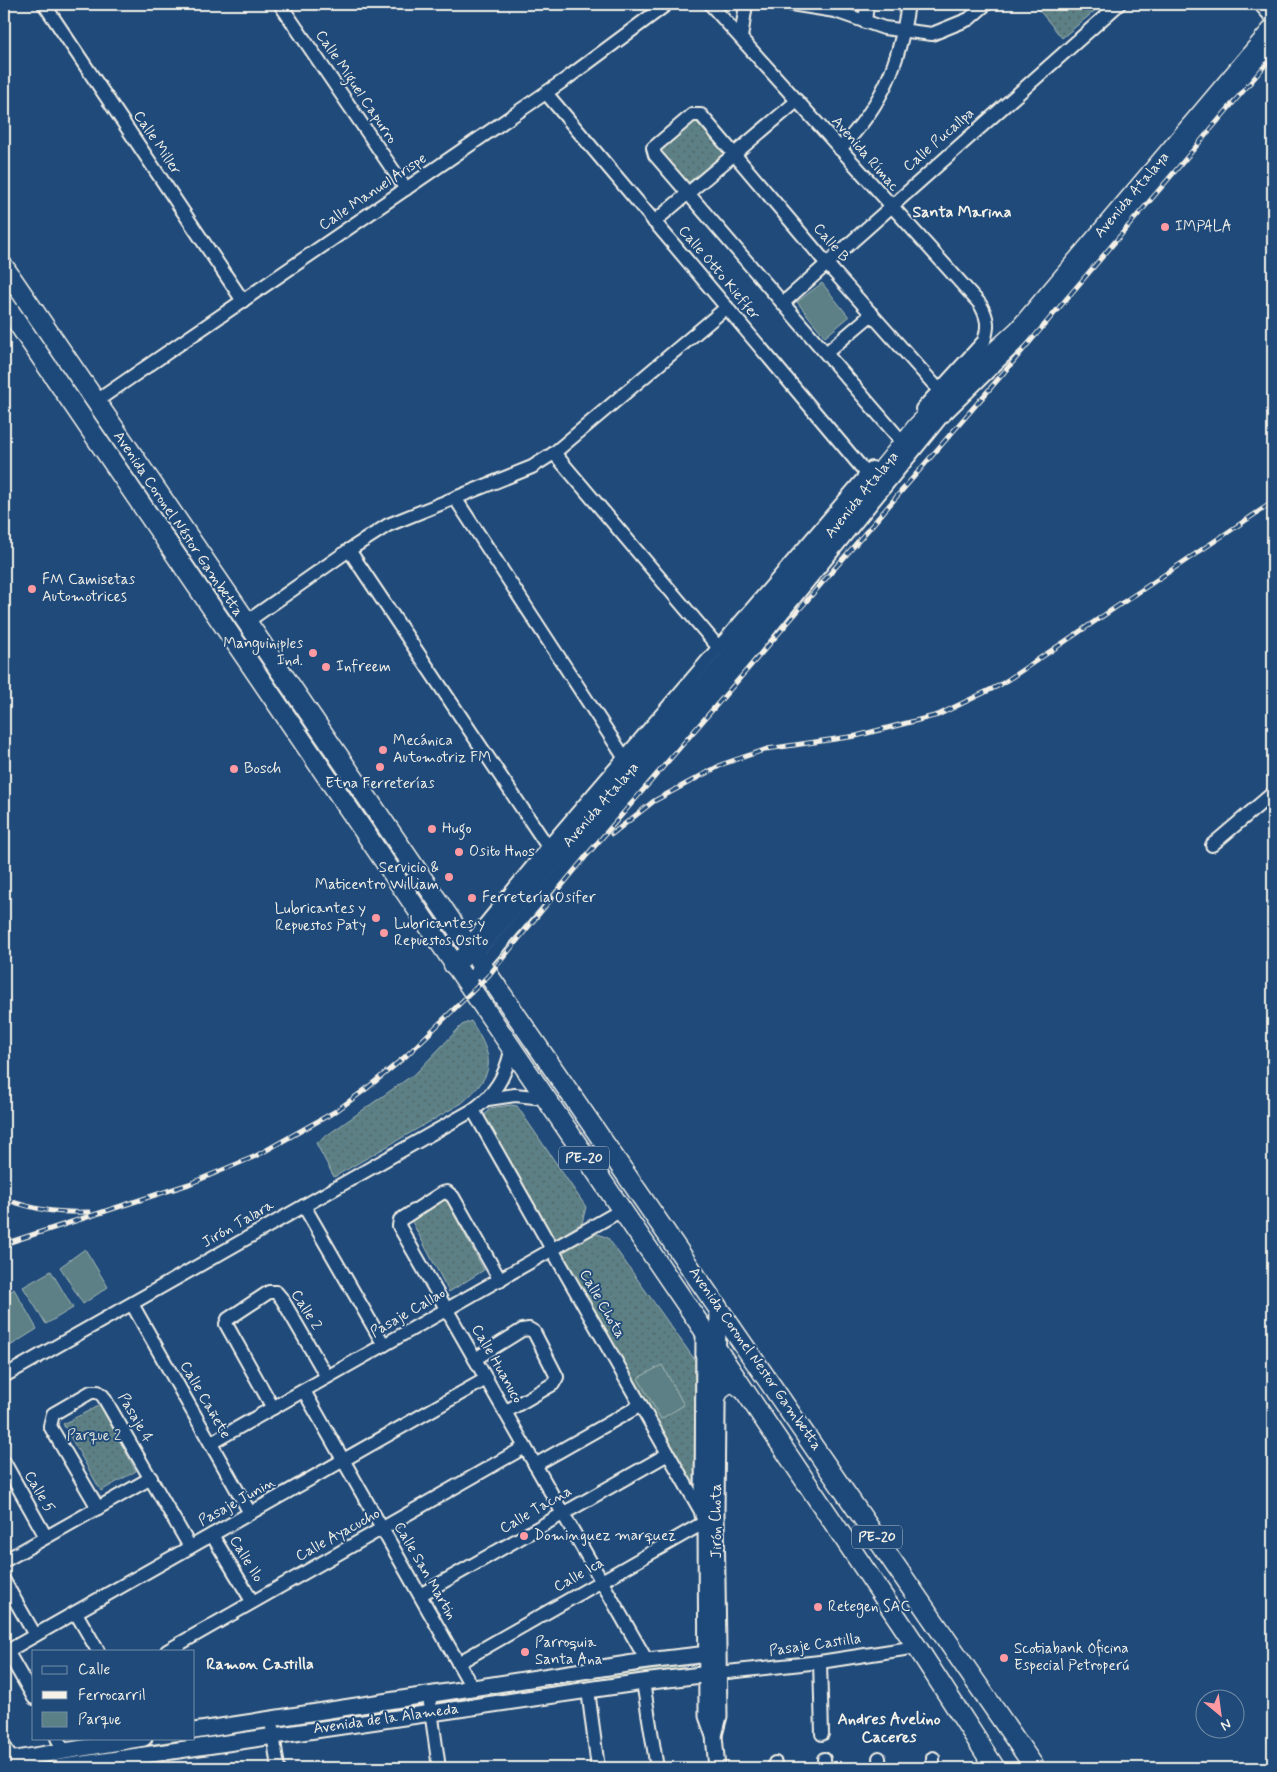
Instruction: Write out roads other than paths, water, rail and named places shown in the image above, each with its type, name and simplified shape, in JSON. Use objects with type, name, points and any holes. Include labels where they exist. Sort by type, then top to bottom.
[{"type":"main road","name":"Avenida Atalaya","points":[[453,965],[474,954],[729,658],[918,426],[946,396],[1018,330],[1273,28]]},
{"type":"main road","name":"Avenida Coronel Néstor Gambetta","points":[[4,267],[245,623],[474,954]]},
{"type":"main road","name":"Avenida Coronel Néstor Gambetta","points":[[4,303],[453,965]]},
{"type":"main road","name":"Avenida Coronel Nestor Gambetta","points":[[474,954],[1036,1768]]},
{"type":"main road","name":"Avenida Coronel Nestor Gambetta","points":[[453,965],[620,1211],[718,1351],[741,1388],[917,1647],[995,1768]]},
{"type":"main road","points":[[717,1394],[727,1383],[738,1385],[741,1388]]},
{"type":"street","name":"Calle Miller","points":[[44,4],[243,301]]},
{"type":"street","name":"Calle Miguel Capurro","points":[[280,4],[406,189]]},
{"type":"street","name":"Calle Manuel Arispe","points":[[95,402],[546,93],[667,4]]},
{"type":"street","name":"Avenida Rímac","points":[[710,4],[980,304],[987,317],[988,329]]},
{"type":"street","points":[[741,38],[746,4]]},
{"type":"street","points":[[791,4],[834,11],[865,22],[904,32],[932,34],[944,31],[969,19],[986,4]]},
{"type":"street","points":[[865,22],[867,4]]},
{"type":"street","points":[[840,149],[854,134],[881,96],[894,68],[904,32],[908,4]]},
{"type":"street","name":"Calle Pucallpa","points":[[783,303],[1119,4]]},
{"type":"street","points":[[1260,4],[1273,19]]},
{"type":"street","name":"Avenida Atalaya","points":[[474,954],[738,668],[940,418],[1041,320],[1273,44]]},
{"type":"street","name":"Calle Otto Kieffer","points":[[546,93],[867,474]]},
{"type":"street","points":[[654,222],[797,101]]},
{"type":"street","name":"Calle B","points":[[688,193],[655,155],[653,148],[692,115],[701,115],[827,264],[939,390]]},
{"type":"street","points":[[688,193],[898,437]]},
{"type":"street","points":[[245,623],[388,525],[532,467],[554,453],[727,307]]},
{"type":"street","points":[[826,353],[872,314]]},
{"type":"street","name":"Avenida Atalaya","points":[[466,984],[474,954],[548,847],[720,648],[898,437],[975,352],[984,341],[988,329]]},
{"type":"street","points":[[554,453],[720,648]]},
{"type":"street","points":[[455,498],[624,757]]},
{"type":"street","points":[[349,550],[548,847]]},
{"type":"street","points":[[1212,845],[1273,793]]},
{"type":"street","name":"Jirón Talara","points":[[4,1376],[473,1110],[488,1099],[503,1078],[512,1051]]},
{"type":"street","name":"Jirón Talara","points":[[488,1099],[515,1095],[544,1098]]},
{"type":"street","name":"Calle Chota","points":[[473,1110],[668,1454],[708,1517]]},
{"type":"street","name":"Calle Huanuco","points":[[500,1280],[453,1197],[447,1192],[442,1193],[403,1216],[399,1226],[647,1661]]},
{"type":"street","points":[[304,1206],[384,1345]]},
{"type":"street","name":"Pasaje Callao","points":[[211,1443],[620,1211]]},
{"type":"street","name":"Calle 2","points":[[273,1408],[226,1324],[228,1319],[269,1292],[276,1292],[282,1299],[327,1377]]},
{"type":"street","name":"Calle Cañete","points":[[132,1304],[250,1513]]},
{"type":"street","name":"Jirón Chota","points":[[708,1517],[717,1394],[718,1305]]},
{"type":"street","points":[[475,1358],[522,1330],[529,1328],[534,1332],[557,1377],[554,1384],[505,1412]]},
{"type":"street","name":"Jirón Chota","points":[[704,1331],[711,1654],[712,1674],[719,1716],[714,1736],[718,1768]]},
{"type":"street","name":"Pasaje Junin","points":[[6,1652],[486,1379]]},
{"type":"street","name":"Calle San Martin","points":[[304,1391],[473,1689]]},
{"type":"street","name":"Pasaje 4","points":[[98,1508],[50,1426],[53,1414],[91,1392],[98,1392],[103,1396],[190,1547]]},
{"type":"street","points":[[535,1465],[640,1405]]},
{"type":"street","name":"Calle Ayacucho","points":[[169,1650],[525,1447]]},
{"type":"street","name":"Calle Tacna","points":[[420,1595],[668,1454]]},
{"type":"street","name":"Calle 5","points":[[5,1467],[46,1537]]},
{"type":"street","points":[[4,1561],[151,1478]]},
{"type":"street","name":"Calle Ica","points":[[458,1663],[708,1517]]},
{"type":"street","name":"Calle Ilo","points":[[212,1535],[252,1601]]},
{"type":"street","points":[[4,1581],[35,1635]]},
{"type":"street","points":[[76,1613],[97,1650]]},
{"type":"street","name":"Pasaje Castilla","points":[[712,1674],[820,1662],[917,1647]]},
{"type":"street","points":[[6,1652],[32,1695]]},
{"type":"street","name":"Avenida de la Alameda","points":[[195,1731],[647,1661],[711,1654]]},
{"type":"street","points":[[820,1662],[822,1734]]},
{"type":"street","name":"Avenida de la Alameda","points":[[56,1768],[122,1763],[274,1736],[643,1682],[712,1674]]},
{"type":"street","points":[[643,1682],[657,1768]]},
{"type":"street","points":[[588,1690],[598,1768]]},
{"type":"street","points":[[430,1696],[439,1768]]},
{"type":"street","points":[[271,1720],[278,1768]]},
{"type":"street","points":[[4,1746],[8,1760],[60,1745],[120,1740]]},
{"type":"railway","points":[[4,1244],[189,1184],[256,1156],[336,1111],[406,1056],[489,975],[587,855],[1000,377],[1273,56]]},
{"type":"railway","points":[[612,834],[654,801],[723,764],[767,749],[856,736],[938,715],[1000,685],[1273,502]]},
{"type":"railway","points":[[4,1199],[46,1210],[89,1212]]},
{"type":"place","name":"IMPALA","points":[[1165,227]]},
{"type":"place","name":"FM Camisetas Automotrices","points":[[32,589]]},
{"type":"place","name":"Manguiniples Ind.","points":[[313,653]]},
{"type":"place","name":"Infreem","points":[[326,667]]},
{"type":"place","name":"Mecánica Automotriz FM","points":[[383,750]]},
{"type":"place","name":"Etna Ferreterías","points":[[380,767]]},
{"type":"place","name":"Bosch","points":[[234,769]]},
{"type":"place","name":"Hugo","points":[[432,829]]},
{"type":"place","name":"Osito Hnos","points":[[459,852]]},
{"type":"place","name":"Servicio & Maticentro William","points":[[449,877]]},
{"type":"place","name":"Ferretería Osifer","points":[[472,898]]},
{"type":"place","name":"Lubricantes y Repuestos Paty","points":[[376,918]]},
{"type":"place","name":"Lubricantes y Repuestos Osito","points":[[384,933]]},
{"type":"place","name":"Dominguez marquez","points":[[524,1536]]},
{"type":"place","name":"Retegen SAC","points":[[818,1607]]},
{"type":"place","name":"Parroquia Santa Ana","points":[[525,1652]]},
{"type":"place","name":"Scotiabank Oficina Especial Petroperú","points":[[1004,1658]]},
{"type":"district","name":"Santa Marina","points":[[962,212]]},
{"type":"district","name":"Ramon Castilla","points":[[260,1664]]},
{"type":"district","name":"Andres Avelino Caceres","points":[[889,1728]]},
{"type":"park label","name":"Parque 2","points":[[94,1436]]}]
